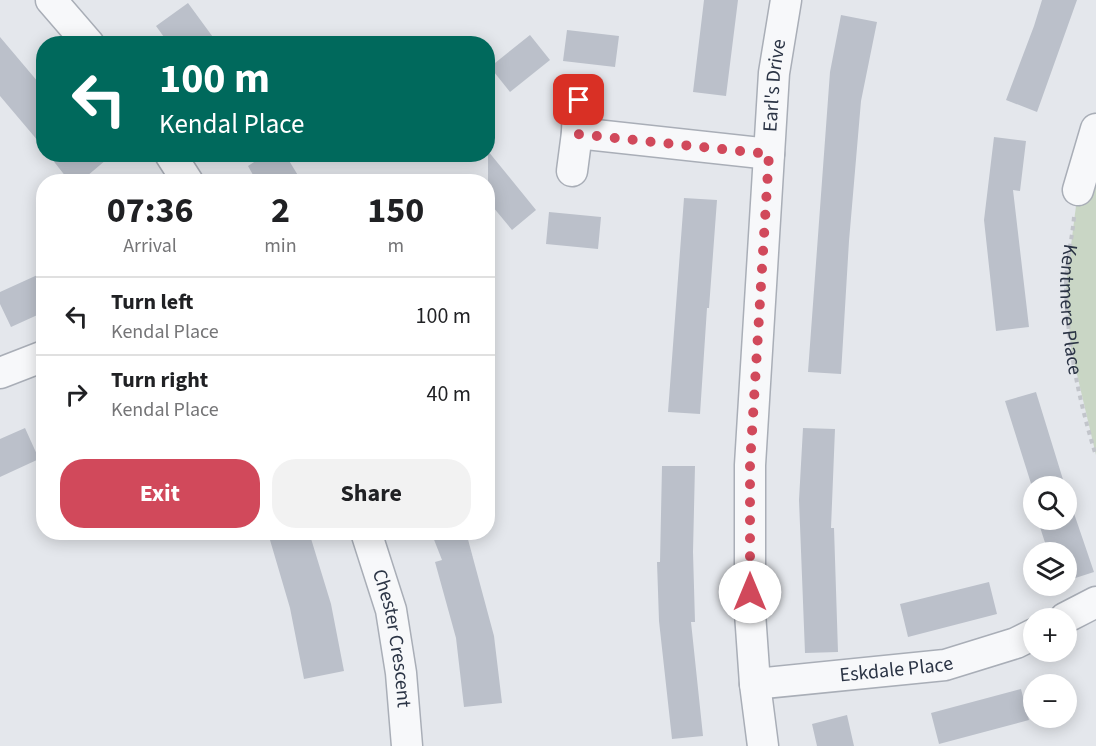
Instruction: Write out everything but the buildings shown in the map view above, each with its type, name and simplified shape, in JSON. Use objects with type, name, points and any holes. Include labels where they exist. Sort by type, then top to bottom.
[{"type":"street","points":[[51,0],[82,36]]},
{"type":"street","name":"Earl's Drive","points":[[763,746],[755,684],[750,614],[750,465],[774,73],[786,0]]},
{"type":"street","points":[[572,171],[579,100]]},
{"type":"street","points":[[1078,190],[1096,129]]},
{"type":"street","points":[[577,134],[769,154]]},
{"type":"street","points":[[0,373],[36,359]]},
{"type":"street","name":"Chester Crescent","points":[[369,540],[391,610],[401,674],[407,746]]},
{"type":"street","points":[[1077,612],[1096,602]]},
{"type":"street","name":"Eskdale Place","points":[[755,684],[945,665],[1023,640]]},
{"type":"path","name":"Kentmere Place","points":[[1078,190],[1066,285],[1072,358],[1086,423],[1096,456]]},
{"type":"green space","points":[[1096,129],[1096,455],[1071,349],[1066,285],[1078,190]]},
{"type":"route","points":[[579,100],[577,134],[769,154],[750,465],[750,592]]}]
